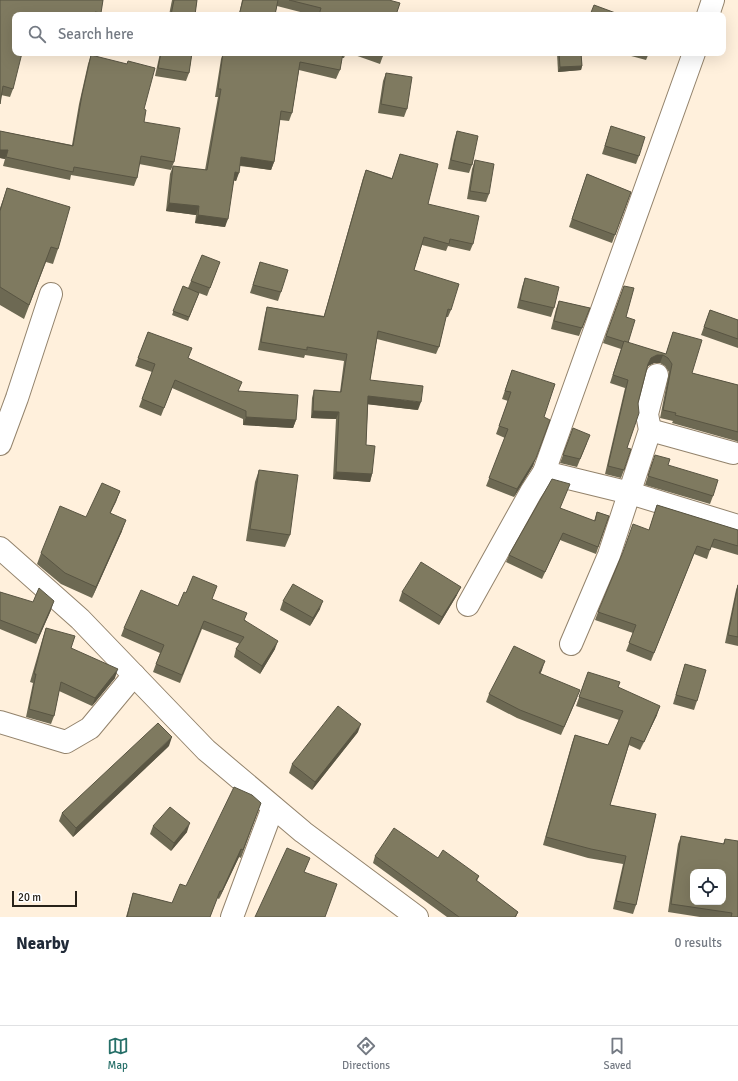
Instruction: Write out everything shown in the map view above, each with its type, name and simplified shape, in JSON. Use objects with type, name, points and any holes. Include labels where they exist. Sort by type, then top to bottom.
[{"type":"street","points":[[709,12],[714,0]]},
{"type":"street","points":[[468,605],[531,492],[544,472],[693,56]]},
{"type":"street","points":[[0,444],[17,398],[51,294]]},
{"type":"street","points":[[571,644],[609,555],[630,493],[650,430],[647,414],[657,375]]},
{"type":"street","points":[[650,430],[733,453]]},
{"type":"street","points":[[544,472],[630,493],[738,526]]},
{"type":"street","points":[[0,548],[80,619],[206,750],[304,832],[417,917]]},
{"type":"street","points":[[0,722],[66,742],[90,728],[134,675]]},
{"type":"street","points":[[232,917],[273,807]]},
{"type":"building","points":[[0,0],[103,0],[101,12],[12,12],[12,56],[21,56],[13,89],[3,86],[0,104]]},
{"type":"building","points":[[174,0],[197,0],[195,12],[172,12]]},
{"type":"building","points":[[243,0],[278,0],[276,12],[240,12]]},
{"type":"building","points":[[289,0],[389,0],[400,3],[397,12],[320,12],[321,8]]},
{"type":"building","points":[[594,5],[613,12],[591,12]]},
{"type":"building","points":[[91,56],[127,64],[128,61],[155,68],[144,109],[146,110],[144,122],[180,128],[174,162],[141,156],[137,178],[74,167],[73,172],[6,157],[8,150],[0,150],[0,131],[73,146]]},
{"type":"building","points":[[160,56],[192,56],[189,73],[158,68]]},
{"type":"building","points":[[223,56],[342,56],[340,70],[300,62],[292,113],[281,111],[274,162],[241,157],[239,173],[235,172],[228,219],[198,215],[199,206],[169,203],[173,166],[207,170],[221,89],[218,89]]},
{"type":"building","points":[[559,56],[581,56],[582,66],[560,67]]},
{"type":"building","points":[[386,73],[412,77],[407,109],[381,104]]},
{"type":"building","points":[[611,126],[645,137],[639,156],[605,146]]},
{"type":"building","points":[[457,131],[478,136],[472,165],[451,160]]},
{"type":"building","points":[[400,154],[438,164],[428,204],[479,216],[473,244],[450,239],[449,244],[424,237],[414,270],[459,284],[451,310],[448,309],[439,347],[378,331],[370,380],[423,386],[421,402],[368,396],[366,445],[375,446],[372,474],[336,472],[339,412],[313,411],[314,390],[341,392],[347,354],[307,347],[307,350],[261,342],[267,307],[324,317],[366,170],[392,179]]},
{"type":"building","points":[[475,160],[494,164],[489,194],[470,191]]},
{"type":"building","points":[[587,174],[631,192],[615,235],[572,219]]},
{"type":"building","points":[[7,188],[70,207],[58,249],[51,247],[29,305],[0,287],[0,211]]},
{"type":"building","points":[[202,255],[220,262],[210,288],[191,281]]},
{"type":"building","points":[[260,262],[288,270],[281,292],[253,285]]},
{"type":"building","points":[[525,278],[559,287],[554,308],[520,300]]},
{"type":"building","points":[[183,286],[199,293],[189,317],[173,311]]},
{"type":"building","points":[[624,286],[634,288],[626,317],[635,320],[628,343],[606,336]]},
{"type":"building","points":[[559,301],[590,308],[582,328],[554,321]]},
{"type":"building","points":[[710,310],[738,320],[738,339],[704,327]]},
{"type":"building","points":[[148,332],[192,348],[188,358],[242,382],[238,391],[298,395],[296,420],[246,417],[246,411],[175,380],[164,408],[142,399],[155,364],[138,358]]},
{"type":"building","points":[[673,332],[702,340],[692,373],[738,385],[738,432],[675,415],[676,413],[663,410],[672,364],[668,358],[663,355],[657,355],[651,358],[648,364],[638,403],[639,413],[627,448],[631,449],[624,470],[608,466],[628,380],[613,375],[624,341],[666,354]]},
{"type":"building","points":[[512,370],[555,384],[544,417],[550,420],[536,458],[517,489],[489,478],[508,429],[499,426],[511,392],[505,391]]},
{"type":"building","points":[[573,428],[590,435],[580,459],[563,455]]},
{"type":"building","points":[[655,455],[670,459],[668,465],[718,480],[713,496],[648,476]]},
{"type":"building","points":[[259,470],[298,475],[290,535],[250,529]]},
{"type":"building","points":[[552,479],[570,484],[560,508],[595,521],[597,512],[609,516],[598,547],[563,533],[545,572],[509,555]]},
{"type":"building","points":[[102,483],[120,491],[110,513],[126,520],[96,587],[65,573],[41,553],[60,506],[86,517]]},
{"type":"building","points":[[657,505],[738,530],[738,546],[714,539],[710,550],[697,546],[654,653],[629,643],[636,625],[598,612],[633,524],[649,530]]},
{"type":"building","points":[[421,562],[461,587],[442,617],[402,592]]},
{"type":"building","points":[[193,576],[217,586],[212,599],[247,613],[244,620],[278,641],[262,666],[236,649],[244,637],[204,621],[182,675],[156,664],[164,645],[124,628],[141,590],[178,606],[184,592],[186,593]]},
{"type":"building","points":[[293,584],[323,601],[313,618],[283,601]]},
{"type":"building","points":[[738,585],[738,637],[728,635]]},
{"type":"building","points":[[39,588],[54,601],[39,635],[0,620],[0,592],[33,602]]},
{"type":"building","points":[[46,628],[75,636],[71,648],[118,669],[95,698],[61,682],[54,716],[29,709],[36,674],[34,674]]},
{"type":"building","points":[[514,646],[545,661],[539,673],[580,690],[564,727],[520,710],[489,694]]},
{"type":"building","points":[[685,664],[706,670],[697,701],[676,695]]},
{"type":"building","points":[[588,672],[620,682],[618,687],[660,706],[644,742],[631,737],[610,805],[656,814],[636,905],[616,901],[626,856],[591,849],[546,837],[575,735],[608,745],[623,711],[579,697]]},
{"type":"building","points":[[338,706],[361,724],[315,782],[292,764]]},
{"type":"building","points":[[158,723],[172,737],[76,828],[62,813]]},
{"type":"building","points":[[234,787],[252,795],[261,803],[243,850],[241,849],[222,891],[220,891],[210,917],[127,917],[133,893],[172,903],[180,884],[186,886]]},
{"type":"building","points":[[170,807],[190,823],[174,843],[153,826]]},
{"type":"building","points":[[394,828],[438,858],[443,850],[479,876],[476,880],[518,912],[515,917],[459,917],[375,856]]},
{"type":"building","points":[[681,836],[724,844],[725,839],[738,841],[738,917],[731,917],[732,913],[671,904]]},
{"type":"building","points":[[287,848],[310,858],[304,872],[337,884],[325,917],[255,917]]}]
